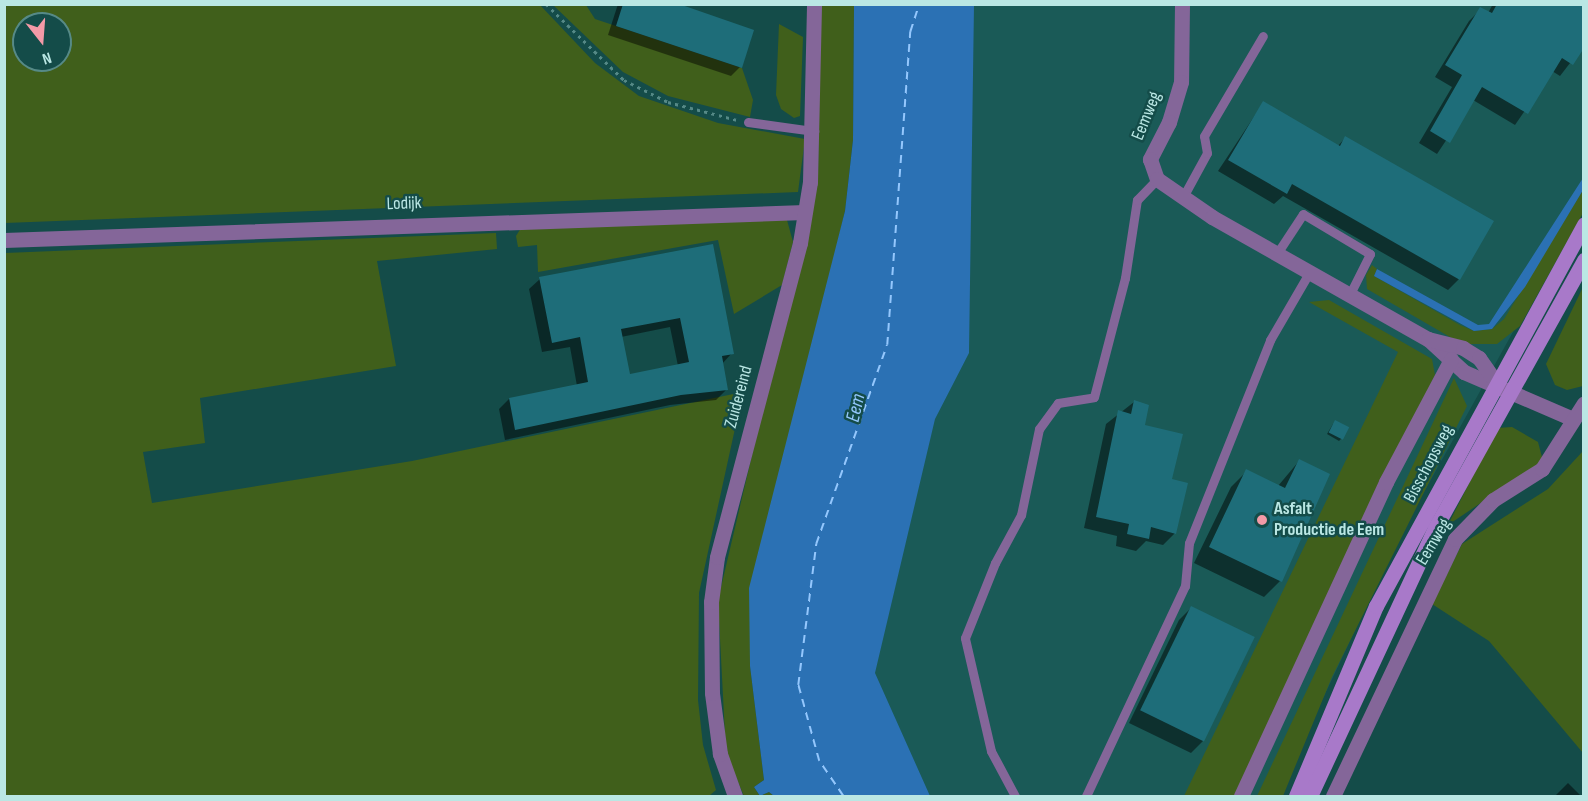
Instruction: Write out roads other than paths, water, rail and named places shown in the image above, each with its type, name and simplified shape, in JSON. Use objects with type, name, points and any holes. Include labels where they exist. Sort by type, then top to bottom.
[{"type":"main road","name":"Bisschopsweg","points":[[1296,796],[1376,606],[1495,381],[1584,224]]},
{"type":"main road","name":"Bisschopsweg","points":[[1310,796],[1435,528],[1584,260]]},
{"type":"street","name":"Zuidereind","points":[[735,796],[720,754],[712,693],[714,570],[805,212],[814,131],[814,4]]},
{"type":"street","name":"Eemweg","points":[[1157,179],[1150,159],[1169,122],[1181,82],[1182,4]]},
{"type":"street","points":[[1157,179],[1276,255],[1428,339],[1476,378],[1495,381],[1573,418]]},
{"type":"street","name":"Lodijk","points":[[4,240],[805,212]]},
{"type":"street","points":[[1428,339],[1448,341],[1471,353],[1495,381]]},
{"type":"street","points":[[1241,796],[1386,482],[1451,359]]},
{"type":"street","name":"Eemweg","points":[[1333,796],[1455,539],[1493,500],[1542,469],[1584,403]]},
{"type":"lane","points":[[1183,197],[1207,153],[1204,136],[1263,36]]},
{"type":"lane","points":[[748,122],[814,131]]},
{"type":"lane","points":[[1016,796],[991,751],[965,638],[994,563],[1021,515],[1039,429],[1058,403],[1094,397],[1125,278],[1137,200],[1157,179]]},
{"type":"lane","points":[[1276,255],[1303,214],[1371,254],[1349,296]]},
{"type":"lane","points":[[1086,796],[1185,586],[1189,543],[1270,340],[1309,273]]},
{"type":"water","name":"Eem","points":[[854,5],[974,5],[969,353],[935,419],[875,673],[930,796],[774,796],[769,792],[760,796],[754,787],[764,780],[750,666],[749,588],[845,211],[853,140]]},
{"type":"water","points":[[1583,178],[1583,190],[1525,287],[1492,329],[1474,331],[1374,276],[1377,269],[1478,325],[1489,324]]},
{"type":"place","name":"Asfalt Productie de Eem","points":[[1262,520]]}]
